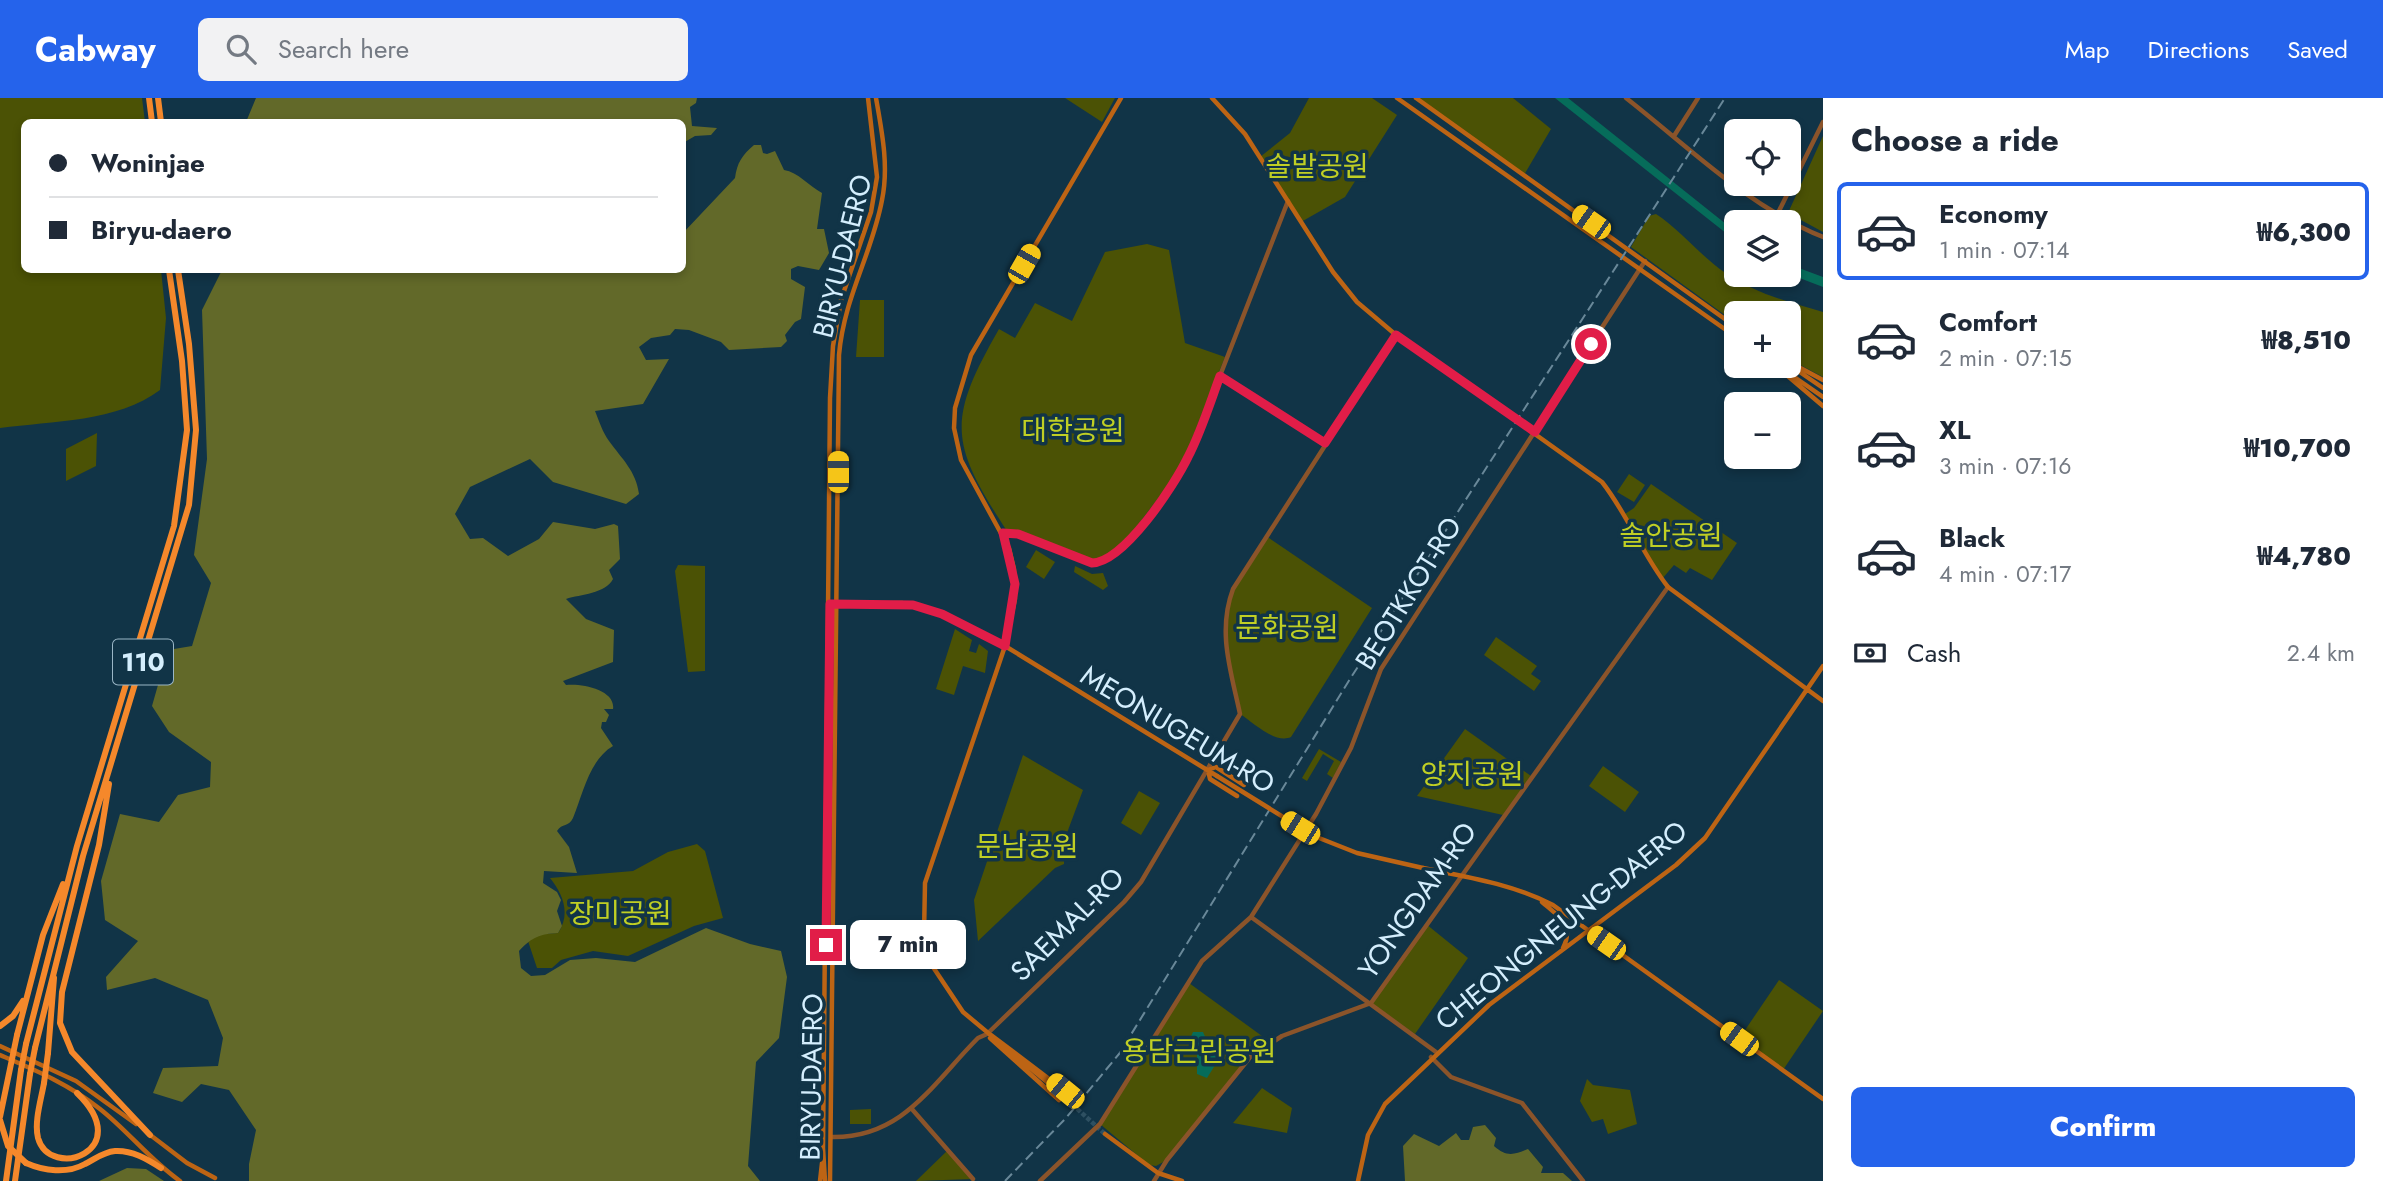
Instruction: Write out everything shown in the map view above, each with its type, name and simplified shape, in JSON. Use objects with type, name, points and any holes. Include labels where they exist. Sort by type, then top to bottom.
[{"type":"highway","points":[[149,98],[152,119]]},
{"type":"highway","points":[[158,98],[161,119]]},
{"type":"highway","name":"110","points":[[6,1181],[26,1044],[77,846],[174,526],[182,485],[187,443],[186,398],[169,273]]},
{"type":"highway","name":"110","points":[[15,1181],[30,1074],[57,955],[83,856],[181,539],[193,481],[195,430],[192,377],[178,273]]},
{"type":"highway","points":[[112,765],[99,845],[78,921],[60,1007],[64,1040],[150,1135]]},
{"type":"highway","points":[[77,846],[43,935],[17,1035],[0,1118],[8,1146],[26,1163],[50,1170],[70,1169],[102,1154],[119,1151],[137,1155],[161,1168]]},
{"type":"highway","points":[[57,955],[38,1137],[47,1152],[60,1159],[85,1156],[97,1141],[97,1116],[78,1093]]},
{"type":"highway","points":[[0,1026],[8,1021],[21,1005],[31,983]]},
{"type":"main road","name":"BIRYU-DAERO","points":[[827,1181],[823,1148],[832,346],[841,300],[871,212],[877,177],[868,98]]},
{"type":"main road","name":"BIRYU-DAERO","points":[[827,1181],[832,1150],[839,355],[850,295],[883,197],[885,154],[876,98]]},
{"type":"main road","points":[[1052,1087],[963,1012],[937,976],[924,934],[923,903],[931,861],[1005,646],[1015,584],[1003,533],[961,460],[954,428],[958,389],[971,355],[1121,98]]},
{"type":"main road","points":[[1212,98],[1245,134],[1345,289],[1396,335],[1602,482],[1620,505],[1656,571],[1668,587],[1823,701]]},
{"type":"main road","points":[[1397,98],[1724,329]]},
{"type":"main road","points":[[1416,98],[1724,318]]},
{"type":"main road","points":[[1801,369],[1823,380]]},
{"type":"main road","points":[[1801,373],[1823,388]]},
{"type":"main road","points":[[1791,378],[1823,406]]},
{"type":"main road","points":[[1795,378],[1823,397]]},
{"type":"main road","name":"MEONUGEUM-RO","points":[[830,604],[895,603],[926,608],[1005,646],[1323,840],[1374,858],[1498,883],[1537,896],[1823,1099]]},
{"type":"main road","name":"CHEONGNEUNG-DAERO","points":[[1358,1181],[1376,1117],[1436,1052],[1489,1005],[1676,865],[1713,829],[1823,666]]},
{"type":"main road","points":[[1237,796],[1210,779],[1208,769],[1216,767],[1244,785]]},
{"type":"main road","points":[[1537,896],[1567,925],[1568,937],[1562,950]]},
{"type":"main road","points":[[987,1034],[997,1037],[1065,1091]]},
{"type":"main road","points":[[987,1034],[992,1042],[1059,1100]]},
{"type":"main road","points":[[0,1046],[87,1087],[187,1163],[215,1178]]},
{"type":"main road","points":[[0,1055],[53,1077],[78,1093],[107,1115],[161,1168],[180,1181]]},
{"type":"main road","points":[[1105,1134],[1158,1173],[1182,1181]]},
{"type":"street","points":[[1626,98],[1725,180],[1770,210]]},
{"type":"street","points":[[1674,136],[1698,98]]},
{"type":"street","points":[[1779,210],[1823,122]]},
{"type":"street","points":[[1003,533],[1018,534],[1092,563],[1100,563],[1122,549],[1171,486],[1188,458],[1288,201]]},
{"type":"street","points":[[1801,226],[1823,237]]},
{"type":"street","name":"BEOTKKOT-RO","points":[[1040,1181],[1100,1124],[1202,961],[1251,916],[1316,814],[1351,748],[1381,669],[1645,261]]},
{"type":"street","name":"SAEMAL-RO","points":[[832,1137],[857,1136],[883,1129],[911,1108],[961,1055],[987,1034],[1141,882],[1240,714],[1223,633],[1230,597],[1325,443],[1396,335]]},
{"type":"street","points":[[1220,376],[1325,443]]},
{"type":"street","name":"YONGDAM-RO","points":[[1154,1181],[1251,1056],[1282,1036],[1371,1003],[1668,587]]},
{"type":"street","points":[[1251,916],[1436,1052]]},
{"type":"street","points":[[1431,1057],[1451,1077],[1522,1103],[1583,1181]]},
{"type":"street","points":[[911,1108],[973,1179]]},
{"type":"green space","points":[[0,98],[142,98],[145,119],[21,119],[21,273],[161,273],[166,318],[160,390],[143,401],[105,414],[0,428]]},
{"type":"green space","points":[[1065,98],[1115,98],[1102,122]]},
{"type":"green space","name":"솔밭공원","points":[[1309,98],[1372,98],[1397,115],[1345,197],[1301,222],[1260,157],[1290,133]]},
{"type":"green space","points":[[1416,98],[1513,98],[1551,129],[1524,175]]},
{"type":"green space","points":[[1823,136],[1823,232],[1801,220],[1801,210],[1789,210],[1796,196],[1801,196],[1801,184]]},
{"type":"green space","points":[[1656,214],[1724,271],[1724,287],[1749,287],[1787,301],[1724,301],[1724,314],[1631,247],[1649,216]]},
{"type":"green space","name":"대학공원","points":[[1147,244],[1169,250],[1185,343],[1225,357],[1185,456],[1169,484],[1121,547],[1100,560],[1091,561],[1018,531],[1007,531],[974,475],[965,452],[963,410],[982,360],[999,329],[1015,338],[1035,303],[1072,321],[1105,252]]},
{"type":"green space","points":[[860,300],[884,300],[884,357],[856,357]]},
{"type":"green space","points":[[1801,305],[1823,312],[1823,377],[1801,365]]},
{"type":"green space","points":[[97,433],[96,466],[66,481],[66,449]]},
{"type":"green space","points":[[1629,474],[1645,485],[1634,502],[1617,492]]},
{"type":"green space","name":"솔안공원","points":[[1651,484],[1737,543],[1712,580],[1690,568],[1686,573],[1674,565],[1662,579],[1625,514],[1634,508]]},
{"type":"green space","name":"문화공원","points":[[1266,536],[1372,608],[1291,737],[1285,738],[1265,732],[1240,714],[1225,646],[1224,621],[1233,589]]},
{"type":"green space","points":[[1036,550],[1055,562],[1044,579],[1026,567]]},
{"type":"green space","points":[[678,565],[705,566],[705,671],[688,672],[675,571]]},
{"type":"green space","points":[[1075,566],[1092,574],[1103,573],[1108,586],[1103,590],[1074,572]]},
{"type":"green space","points":[[955,629],[972,640],[969,651],[976,653],[979,644],[988,651],[985,673],[963,666],[954,695],[936,689]]},
{"type":"green space","points":[[1496,637],[1537,666],[1531,674],[1541,681],[1534,691],[1484,655]]},
{"type":"green space","name":"양지공원","points":[[1465,729],[1531,776],[1503,815],[1417,796]]},
{"type":"green space","points":[[1319,749],[1341,762],[1333,778],[1327,774],[1334,761],[1323,754],[1307,781],[1302,778]]},
{"type":"green space","name":"문남공원","points":[[1023,755],[1083,790],[1064,841],[1064,864],[1055,868],[978,941],[974,900]]},
{"type":"green space","points":[[1603,766],[1639,792],[1625,812],[1589,786]]},
{"type":"green space","points":[[1139,791],[1160,803],[1141,835],[1121,823]]},
{"type":"green space","name":"장미공원","points":[[697,844],[705,851],[723,918],[694,926],[628,956],[593,951],[561,960],[552,968],[537,968],[528,941],[539,934],[558,933],[564,919],[562,897],[550,878],[633,871],[668,852]]},
{"type":"green space","points":[[1426,924],[1468,958],[1415,1034],[1371,1003]]},
{"type":"green space","points":[[1779,980],[1823,1011],[1783,1070],[1739,1039]]},
{"type":"green space","name":"용담근린공원","points":[[1189,983],[1262,1036],[1263,1048],[1252,1055],[1167,1160],[1156,1166],[1149,1165],[1100,1124]]},
{"type":"green space","points":[[1587,1079],[1593,1085],[1630,1090],[1637,1124],[1608,1134],[1603,1119],[1592,1122],[1580,1101]]},
{"type":"green space","points":[[1262,1088],[1292,1108],[1287,1133],[1233,1123]]},
{"type":"green space","points":[[871,1109],[871,1124],[850,1124],[850,1110]]},
{"type":"green space","points":[[948,1150],[973,1179],[916,1181]]},
{"type":"shaded area","points":[[256,98],[697,98],[696,103],[690,107],[692,126],[717,128],[711,135],[695,136],[686,141],[686,119],[247,119]]},
{"type":"shaded area","points":[[1555,98],[1568,98],[1724,222],[1724,232]]},
{"type":"shaded area","points":[[754,145],[761,145],[763,153],[775,151],[784,170],[799,176],[822,193],[817,229],[824,229],[829,253],[819,270],[798,266],[791,269],[791,279],[805,287],[801,319],[795,322],[785,335],[787,341],[781,347],[729,350],[721,342],[689,330],[675,329],[670,335],[651,338],[639,347],[646,360],[669,359],[643,404],[595,411],[609,441],[635,479],[639,494],[626,504],[553,482],[530,459],[470,487],[455,514],[470,539],[483,538],[508,556],[539,539],[553,522],[595,529],[614,524],[618,526],[620,559],[609,570],[613,579],[599,591],[566,599],[586,619],[614,630],[613,662],[563,681],[566,685],[597,689],[609,697],[613,709],[604,709],[609,715],[606,722],[602,722],[601,728],[613,746],[592,769],[571,821],[557,831],[569,847],[577,873],[544,871],[543,883],[557,892],[561,900],[557,911],[562,926],[558,933],[537,937],[519,951],[521,968],[531,976],[545,975],[570,960],[596,958],[635,962],[706,928],[750,944],[781,951],[787,977],[779,1038],[756,1062],[748,1166],[760,1181],[249,1181],[249,1164],[256,1130],[229,1090],[201,1084],[182,1102],[153,1093],[163,1068],[218,1066],[223,1038],[208,1000],[155,978],[107,990],[106,977],[138,941],[105,920],[101,881],[120,814],[159,822],[178,795],[210,787],[211,762],[169,732],[152,706],[168,650],[192,646],[211,583],[194,555],[207,459],[202,310],[220,273],[686,273],[686,230],[735,178],[746,152]]},
{"type":"shaded area","points":[[1801,269],[1823,277],[1823,287],[1801,279]]},
{"type":"shaded area","points":[[1193,1032],[1203,1032],[1207,1041],[1222,1054],[1207,1078],[1197,1074],[1197,1054],[1189,1041]]},
{"type":"shaded area","points":[[1485,1125],[1496,1138],[1494,1146],[1498,1150],[1510,1154],[1528,1149],[1543,1167],[1541,1173],[1563,1173],[1572,1181],[1405,1181],[1403,1146],[1414,1134],[1439,1146],[1456,1133],[1461,1140],[1469,1140],[1473,1127]]},
{"type":"shaded area","points":[[127,1168],[146,1169],[164,1181],[99,1181]]},
{"type":"tunnel","points":[[1053,1087],[1105,1134]]},
{"type":"railway","points":[[1005,1181],[1066,1118],[1119,1054],[1350,679],[1725,98]]},
{"type":"route","points":[[826,945],[830,604],[895,603],[926,608],[1005,646],[1015,599],[1015,584],[1014,569],[1003,533],[1018,534],[1065,555],[1092,563],[1100,563],[1122,549],[1171,486],[1188,458],[1220,376],[1325,443],[1396,335],[1535,432],[1591,344]]}]
